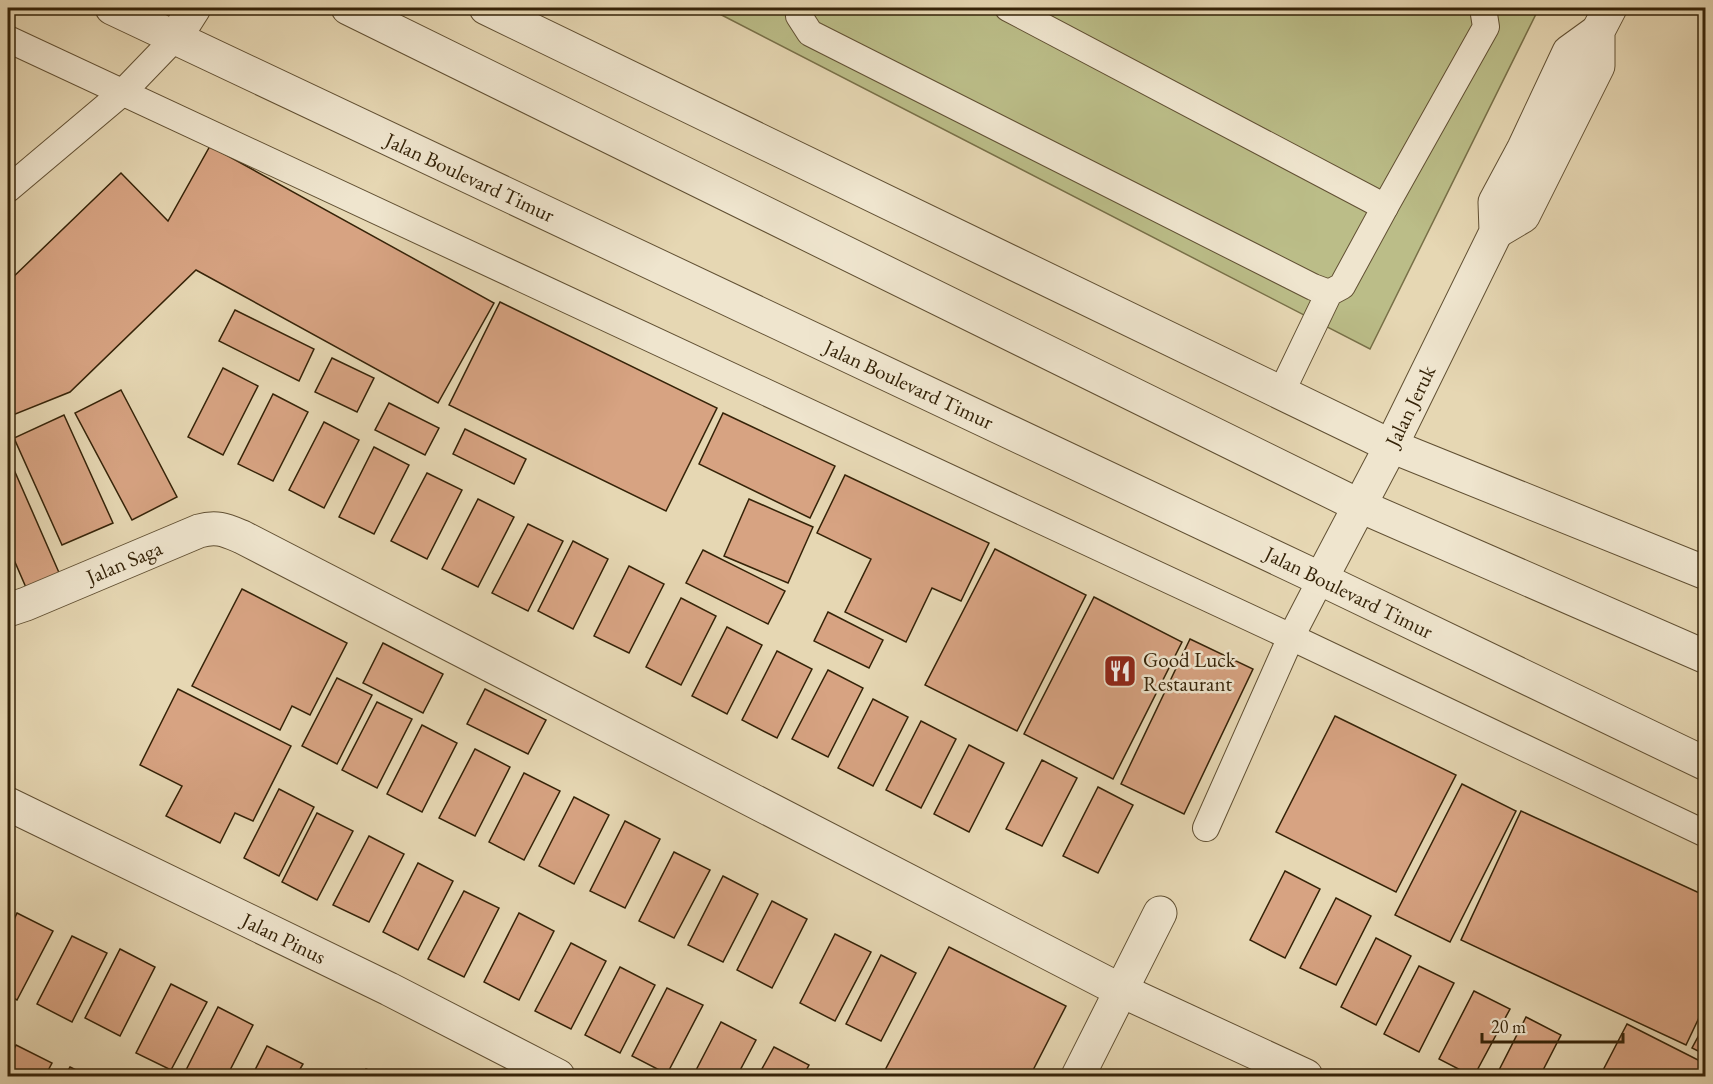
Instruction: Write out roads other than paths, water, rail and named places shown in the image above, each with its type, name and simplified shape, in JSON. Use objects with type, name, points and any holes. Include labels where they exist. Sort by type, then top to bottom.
[{"type":"street","name":"Jalan Boulevard Timur","points":[[112,8],[1321,579],[1706,764]]},
{"type":"street","points":[[175,38],[194,8]]},
{"type":"street","points":[[348,8],[1360,506],[1706,657]]},
{"type":"street","points":[[486,8],[1391,446],[1706,573]]},
{"type":"street","name":"Jalan Jeruk","points":[[1321,579],[1391,446],[1496,232],[1496,202],[1569,52],[1604,19]]},
{"type":"street","name":"Jalan Saga","points":[[8,610],[200,531],[211,527],[223,529],[1120,990],[1306,1077]]},
{"type":"street","name":"Jalan Pinus","points":[[8,804],[388,988],[558,1077]]},
{"type":"street","points":[[1078,1077],[1160,913]]},
{"type":"lane","points":[[802,8],[800,16],[810,33],[1313,287],[1329,293]]},
{"type":"lane","points":[[1008,8],[1384,207]]},
{"type":"lane","points":[[1281,393],[1329,293],[1342,286],[1486,27],[1483,8]]},
{"type":"lane","points":[[8,189],[122,93],[175,38]]},
{"type":"lane","points":[[8,39],[1291,637],[1706,834]]},
{"type":"lane","points":[[1206,828],[1291,637],[1321,579]]},
{"type":"place","name":"Good Luck Restaurant","points":[[1120,671]]}]
